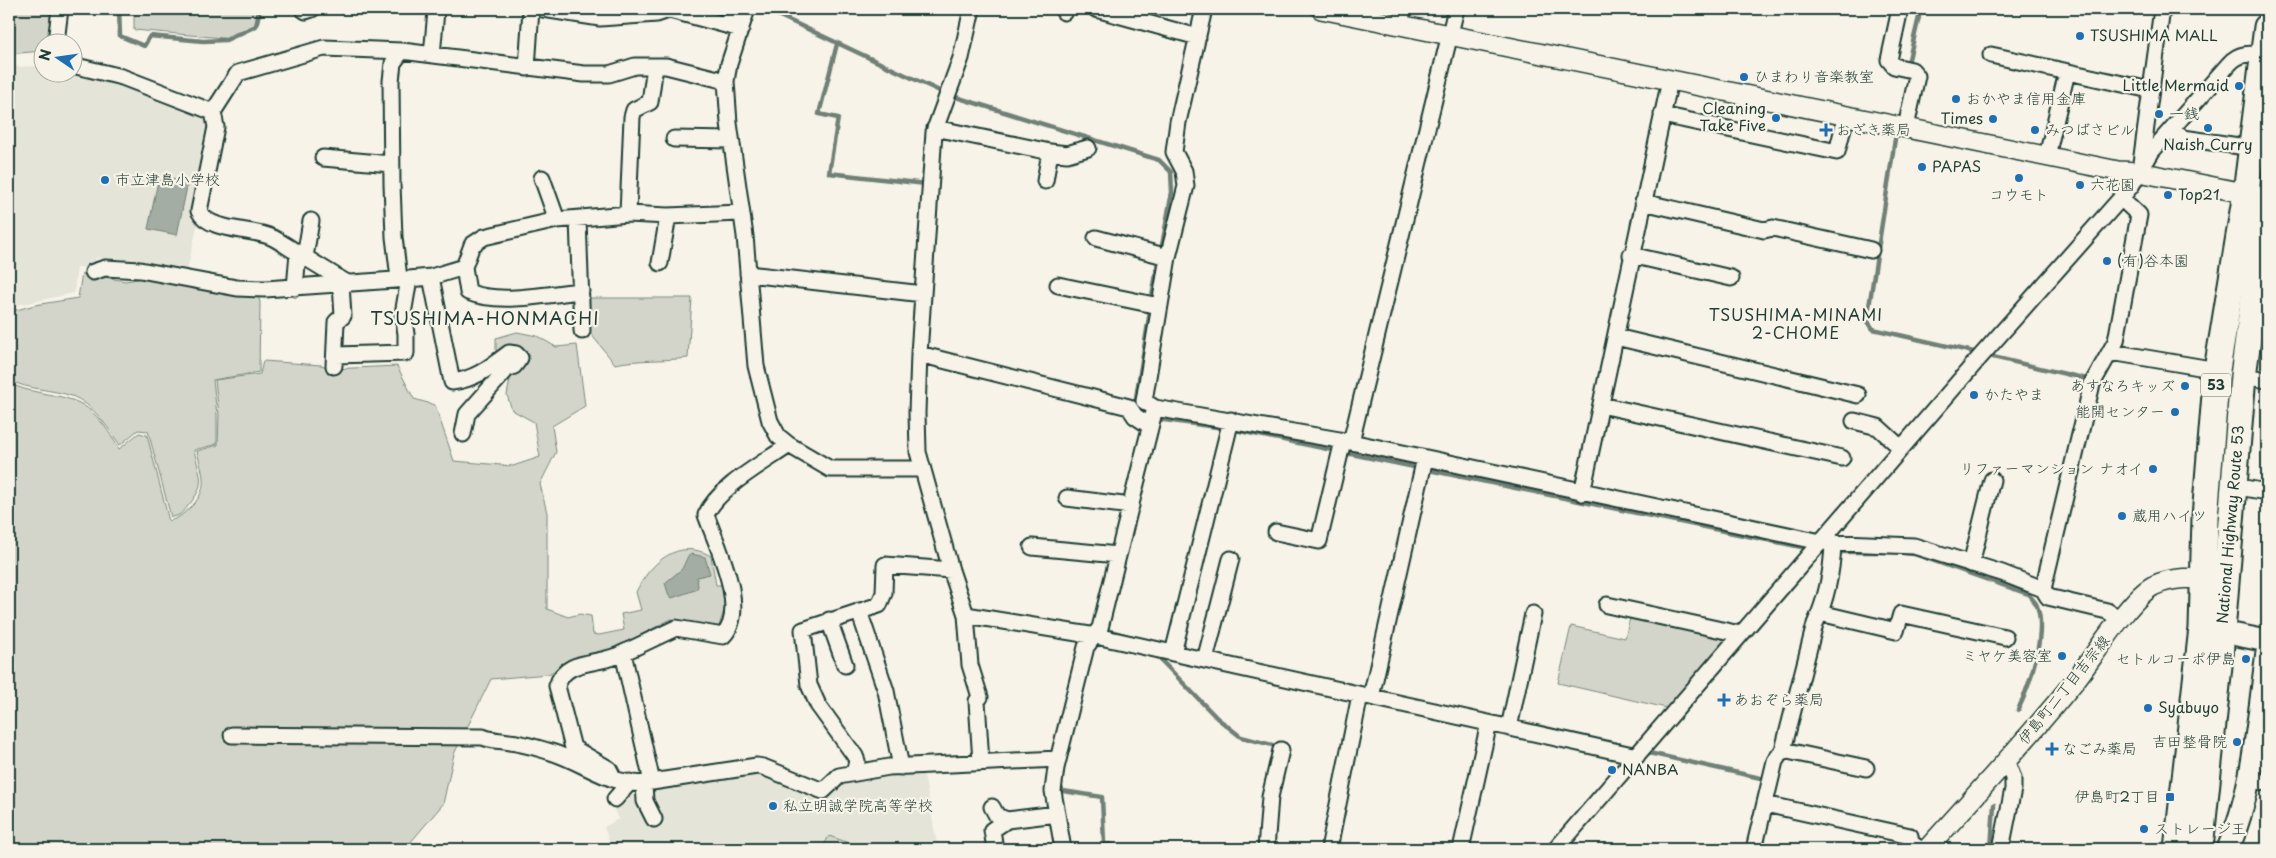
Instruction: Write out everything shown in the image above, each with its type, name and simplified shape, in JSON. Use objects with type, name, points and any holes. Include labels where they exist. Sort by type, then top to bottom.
[{"type":"highway","name":"53","points":[[2207,488],[2217,460],[2230,346],[2259,196],[2267,27]]},
{"type":"highway","name":"53","points":[[2260,149],[2267,105]]},
{"type":"highway","name":"National Highway Route 53","points":[[2200,849],[2220,632],[2207,488],[2217,370],[2259,196]]},
{"type":"highway","name":"National Highway Route 53","points":[[2215,579],[2255,378],[2259,196]]},
{"type":"highway","name":"National Highway Route 53","points":[[2177,849],[2220,632]]},
{"type":"main road","points":[[2220,632],[2267,641]]},
{"type":"main road","points":[[2228,849],[2258,781],[2267,652]]},
{"type":"street","points":[[57,32],[60,9]]},
{"type":"street","points":[[303,9],[306,11],[312,9]]},
{"type":"street","points":[[527,68],[531,9]]},
{"type":"street","points":[[543,9],[600,18],[657,14],[667,9],[736,27]]},
{"type":"street","points":[[732,9],[736,27]]},
{"type":"street","points":[[747,9],[736,27],[726,81],[731,140],[740,213],[745,236],[756,366],[770,421],[778,436],[789,446],[830,469],[923,469]]},
{"type":"street","points":[[972,9],[961,58],[949,95],[935,128],[919,354],[918,452],[951,570],[966,615],[970,665],[980,697],[976,701],[981,762]]},
{"type":"street","points":[[1096,9],[1122,22],[1198,37]]},
{"type":"street","points":[[1204,9],[1178,122],[1174,152],[1184,171],[1186,186],[1168,257],[1144,401],[1155,408],[1231,420],[1424,465],[1582,493],[1830,548],[1888,543],[1914,546],[2043,589],[2048,597],[2107,610],[2121,619]]},
{"type":"street","points":[[1320,9],[1401,17],[1450,35],[2118,171],[2139,172],[2259,196]]},
{"type":"street","points":[[1276,532],[1319,541],[1456,9]]},
{"type":"street","points":[[1900,9],[1889,60],[1894,66],[1912,70],[1917,76],[1906,127]]},
{"type":"street","points":[[2139,172],[2145,146],[2150,90],[2162,9]]},
{"type":"street","points":[[432,55],[436,11]]},
{"type":"street","points":[[344,283],[270,236],[237,230],[204,218],[201,215],[199,211],[216,127],[213,112],[238,72],[324,48],[402,51],[584,74],[609,74],[636,66],[666,66],[726,81]]},
{"type":"street","points":[[344,283],[344,316],[336,322],[334,360],[406,353],[403,314],[404,279],[394,237],[391,164],[391,81],[393,63],[402,51]]},
{"type":"street","points":[[1556,849],[1740,634],[1830,548],[1901,448],[2121,198],[2152,151],[2234,58],[2245,54],[2265,56]]},
{"type":"street","points":[[1991,55],[2150,90]]},
{"type":"street","points":[[628,214],[632,117],[634,110],[650,102],[655,66]]},
{"type":"street","points":[[82,67],[122,77],[213,112]]},
{"type":"street","points":[[2047,156],[2067,72]]},
{"type":"street","points":[[1582,493],[1616,337],[1631,255],[1670,80]]},
{"type":"street","points":[[1662,115],[1837,152],[1846,116]]},
{"type":"street","points":[[935,128],[1050,152],[1067,154],[1088,148]]},
{"type":"street","points":[[2171,130],[2183,138],[2260,149]]},
{"type":"street","points":[[674,139],[731,140]]},
{"type":"street","points":[[1045,181],[1050,152]]},
{"type":"street","points":[[323,158],[391,164]]},
{"type":"street","points":[[542,178],[558,220]]},
{"type":"street","points":[[2043,589],[2092,384],[2112,352],[2116,341],[2139,216],[2121,198]]},
{"type":"street","points":[[1643,202],[1764,230],[1773,228],[1871,250]]},
{"type":"street","points":[[581,291],[514,298],[476,296],[468,292],[464,268],[472,245],[484,237],[558,220],[628,214],[668,216],[740,213]]},
{"type":"street","points":[[660,263],[668,216]]},
{"type":"street","points":[[578,219],[582,331]]},
{"type":"street","points":[[295,288],[301,255],[311,221]]},
{"type":"street","points":[[1096,238],[1168,257]]},
{"type":"street","points":[[1631,255],[1731,278]]},
{"type":"street","points":[[93,272],[105,268],[140,270],[237,288],[295,288],[431,277],[464,268]]},
{"type":"street","points":[[748,274],[923,294]]},
{"type":"street","points":[[431,277],[452,382],[468,380],[481,374],[509,352],[516,354],[520,358],[514,366],[507,369],[467,414],[464,434]]},
{"type":"street","points":[[1058,285],[1159,306]]},
{"type":"street","points":[[1616,337],[1858,395]]},
{"type":"street","points":[[2112,352],[2217,370]]},
{"type":"street","points":[[919,354],[1129,407],[1135,416],[1150,426]]},
{"type":"street","points":[[1601,405],[1842,458]]},
{"type":"street","points":[[1063,849],[1053,791],[1058,759],[1086,647],[1096,636],[1100,628],[1155,408]]},
{"type":"street","points":[[1173,653],[1231,420]]},
{"type":"street","points":[[1854,421],[1878,427],[1901,448]]},
{"type":"street","points":[[614,779],[609,769],[573,748],[557,686],[559,678],[571,667],[623,653],[676,628],[723,636],[730,630],[734,614],[732,593],[706,516],[711,504],[727,490],[789,446]]},
{"type":"street","points":[[1328,849],[1424,465]]},
{"type":"street","points":[[1971,564],[1992,480]]},
{"type":"street","points":[[2234,486],[2267,492]]},
{"type":"street","points":[[1068,498],[1130,506]]},
{"type":"street","points":[[1032,546],[1118,555]]},
{"type":"street","points":[[1754,849],[1774,761],[1783,750],[1815,624],[1820,613],[1830,548]]},
{"type":"street","points":[[1205,660],[1231,559]]},
{"type":"street","points":[[854,773],[857,761],[855,756],[818,704],[809,685],[803,630],[882,602],[885,566],[951,570]]},
{"type":"street","name":"伊島町二丁目吉宗線","points":[[1927,849],[2073,683],[2121,619],[2151,587],[2179,578],[2215,579]]},
{"type":"street","points":[[1607,605],[1740,634]]},
{"type":"street","points":[[859,611],[886,691],[901,767]]},
{"type":"street","points":[[1820,613],[1896,631],[1901,614],[2005,637]]},
{"type":"street","points":[[1508,728],[1534,614]]},
{"type":"street","points":[[966,615],[1096,636],[1637,756]]},
{"type":"street","points":[[829,620],[845,665]]},
{"type":"street","points":[[623,653],[645,801],[654,819]]},
{"type":"street","points":[[1461,849],[1489,724]]},
{"type":"street","points":[[232,735],[483,737],[491,741],[510,742],[563,756],[581,763],[601,776],[614,779],[642,782],[757,766],[823,791],[838,776],[889,767],[1058,759]]},
{"type":"street","points":[[1266,849],[1270,798],[1281,750]]},
{"type":"street","points":[[1783,750],[1866,768]]},
{"type":"street","points":[[2003,849],[2013,789],[2006,760]]},
{"type":"street","points":[[615,799],[642,782]]},
{"type":"street","points":[[1765,804],[1910,836],[1912,844],[1920,849]]},
{"type":"street","points":[[992,807],[996,816],[1008,820]]},
{"type":"street","points":[[995,849],[992,830],[1008,820],[1057,814]]},
{"type":"shaded area","points":[[9,9],[51,9],[49,32],[32,32],[32,52],[9,54]]},
{"type":"shaded area","points":[[134,9],[258,9],[255,25],[223,38],[134,30]]},
{"type":"shaded area","name":"市立津島小学校","points":[[32,66],[32,82],[82,82],[82,74],[100,75],[204,113],[210,128],[199,219],[187,271],[96,258],[94,268],[77,267],[74,293],[9,307],[9,67]]},
{"type":"shaded area","points":[[165,178],[188,182],[177,235],[148,229],[158,181],[164,182]]},
{"type":"shaded area","points":[[82,273],[125,281],[138,279],[138,274],[257,293],[260,302],[259,372],[213,380],[217,415],[217,444],[194,450],[200,474],[200,486],[194,498],[177,516],[171,517],[148,431],[138,430],[120,445],[99,417],[80,400],[64,394],[24,386],[9,380],[9,312],[35,305],[78,298]]},
{"type":"shaded area","points":[[584,298],[692,298],[688,358],[633,361],[615,364],[586,328]]},
{"type":"shaded area","points":[[517,332],[537,336],[556,347],[577,345],[585,406],[552,426],[556,452],[540,484],[547,513],[547,609],[568,617],[580,614],[591,616],[593,634],[599,635],[624,630],[621,614],[641,610],[636,592],[649,571],[666,556],[676,551],[699,551],[711,556],[716,585],[722,585],[725,607],[719,626],[716,628],[671,619],[616,648],[579,659],[548,674],[491,679],[454,754],[443,804],[410,843],[408,849],[9,849],[9,383],[24,389],[80,403],[100,420],[119,449],[139,433],[147,435],[169,521],[187,511],[201,493],[203,480],[197,451],[218,445],[219,415],[215,380],[260,374],[263,361],[321,365],[332,369],[397,366],[414,399],[435,405],[454,461],[513,466],[540,457],[534,422],[512,410],[507,395],[511,374],[514,376],[530,356],[518,347],[510,347],[496,355],[496,338]]},
{"type":"shaded area","points":[[692,554],[705,557],[710,574],[697,577],[698,587],[695,590],[672,598],[669,596],[665,583],[682,569],[688,556]]},
{"type":"shaded area","points":[[1631,614],[1724,636],[1727,643],[1671,709],[1558,683],[1571,626],[1625,638]]},
{"type":"shaded area","name":"私立明誠学院高等学校","points":[[756,768],[816,792],[833,782],[923,769],[938,849],[612,849],[604,827],[618,819],[614,810],[624,790]]},
{"type":"shaded area","points":[[829,836],[867,849],[822,849]]},
{"type":"waterway","points":[[119,9],[120,36],[144,46],[150,36],[203,41],[226,40],[256,26],[260,9]]},
{"type":"waterway","points":[[765,9],[946,94],[1159,160],[1171,172],[1172,192],[1161,251]]},
{"type":"waterway","points":[[1909,59],[1919,17]]},
{"type":"waterway","points":[[837,44],[819,114],[838,118],[829,173],[926,184]]},
{"type":"waterway","points":[[1895,139],[1867,320],[1873,329],[1978,353]]},
{"type":"waterway","points":[[1152,297],[1158,263]]},
{"type":"waterway","points":[[1135,404],[1150,311]]},
{"type":"waterway","points":[[1993,357],[2087,379],[2086,384]]},
{"type":"waterway","points":[[1157,419],[1224,428]]},
{"type":"waterway","points":[[1235,430],[1806,548]]},
{"type":"waterway","points":[[1822,552],[1895,552],[1914,554],[2028,594],[2035,602],[2040,617],[2039,644],[2032,673],[2018,710]]},
{"type":"waterway","points":[[2264,632],[2267,617]]},
{"type":"waterway","points":[[1103,629],[1145,641]]},
{"type":"waterway","points":[[1156,655],[1217,718],[1241,737],[1280,747]]},
{"type":"waterway","points":[[1649,753],[1765,779],[1764,781]]},
{"type":"waterway","points":[[1059,784],[1063,791],[1102,797],[1104,843],[1127,849]]},
{"type":"waterway","points":[[1991,849],[1994,805]]},
{"type":"place","name":"TSUSHIMA MALL","points":[[2080,36]]},
{"type":"place","name":"ひまわり音楽教室","points":[[1744,77]]},
{"type":"place","name":"Little Mermaid","points":[[2239,86]]},
{"type":"place","name":"おかやま信用金庫","points":[[1956,99]]},
{"type":"place","name":"一銭","points":[[2159,114]]},
{"type":"place","name":"Cleaning Take Five","points":[[1776,118]]},
{"type":"place","name":"Times","points":[[1993,119]]},
{"type":"place","name":"Naish Curry","points":[[2208,128]]},
{"type":"place","name":"おざき薬局","points":[[1826,130]]},
{"type":"place","name":"みつばさビル","points":[[2035,130]]},
{"type":"place","name":"PAPAS","points":[[1922,167]]},
{"type":"place","name":"コウモト","points":[[2019,178]]},
{"type":"place","name":"市立津島小学校","points":[[105,180]]},
{"type":"place","name":"六花園","points":[[2080,185]]},
{"type":"place","name":"Top21","points":[[2168,195]]},
{"type":"place","name":"(有)谷本園","points":[[2107,261]]},
{"type":"place","name":"あすなろキッズ","points":[[2185,386]]},
{"type":"place","name":"かたやま","points":[[1974,395]]},
{"type":"place","name":"能開センター","points":[[2175,412]]},
{"type":"place","name":"リファーマンション ナオイ","points":[[2153,469]]},
{"type":"place","name":"蔵用ハイツ","points":[[2122,516]]},
{"type":"place","name":"ミヤケ美容室","points":[[2062,656]]},
{"type":"place","name":"セトルコーポ伊島","points":[[2246,659]]},
{"type":"place","name":"あおぞら薬局","points":[[1724,700]]},
{"type":"place","name":"Syabuyo","points":[[2148,708]]},
{"type":"place","name":"吉田整骨院","points":[[2237,742]]},
{"type":"place","name":"なごみ薬局","points":[[2052,749]]},
{"type":"place","name":"NANBA","points":[[1612,770]]},
{"type":"place","name":"伊島町2丁目","points":[[2170,797]]},
{"type":"place","name":"私立明誠学院高等学校","points":[[773,806]]},
{"type":"place","name":"ストレージ王","points":[[2144,829]]},
{"type":"district","name":"TSUSHIMA-HONMACHI","points":[[485,319]]},
{"type":"district","name":"TSUSHIMA-MINAMI 2-CHOME","points":[[1796,324]]}]
